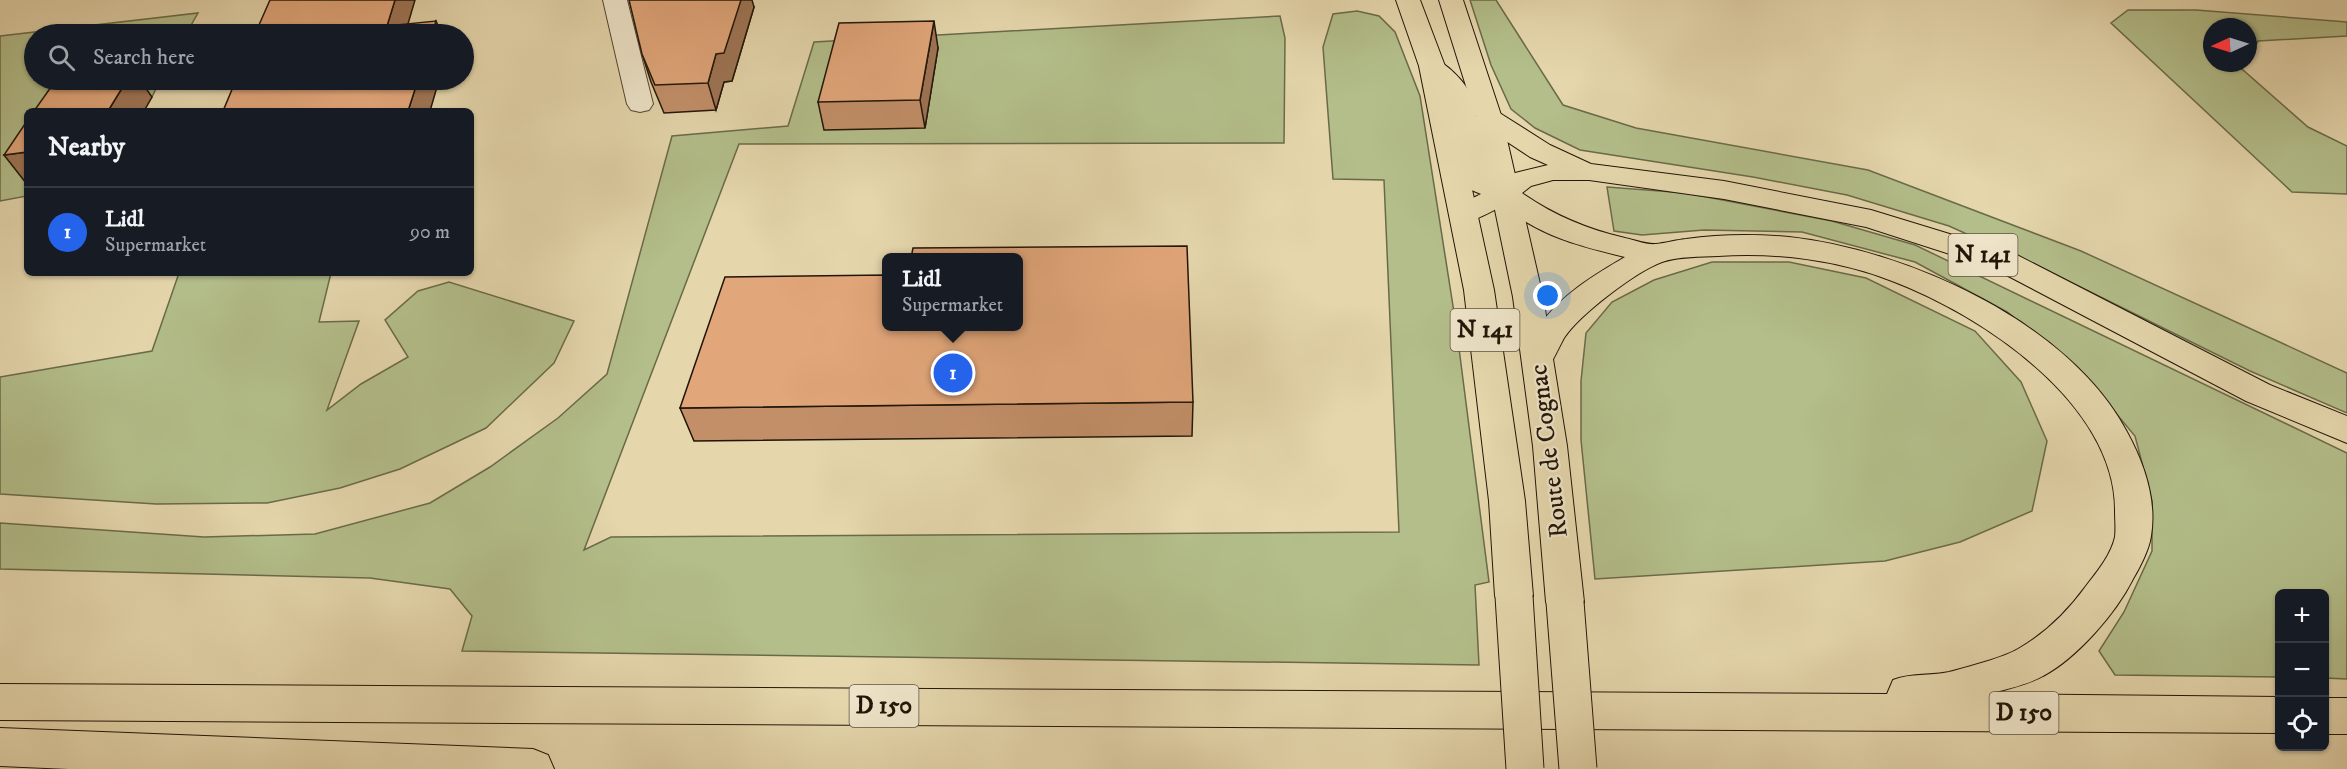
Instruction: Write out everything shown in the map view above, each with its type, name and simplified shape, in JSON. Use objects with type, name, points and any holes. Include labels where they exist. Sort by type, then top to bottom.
[{"type":"main road","name":"Route de Cognac","points":[[1408,0],[1432,66],[1479,290],[1507,501],[1525,769]]},
{"type":"main road","name":"Route de Cognac","points":[[1450,0],[1489,118],[1504,194],[1518,245],[1538,358],[1550,446],[1578,769]]},
{"type":"main road","points":[[1432,66],[1457,93],[1479,183],[1504,194],[1539,219],[1584,238],[1653,254]]},
{"type":"main road","name":"N 141","points":[[1489,118],[1540,151],[1589,172],[1724,190],[1871,219],[2004,261],[2258,393],[2347,430]]},
{"type":"main road","points":[[1463,214],[1504,194],[1521,180],[1553,172],[1589,172]]},
{"type":"main road","points":[[1538,358],[1552,331],[1578,303],[1607,281],[1653,254],[1687,248],[1736,245],[1790,246],[1848,258],[1913,278],[1945,292],[1993,320],[2035,349],[2077,386],[2104,422],[2126,463],[2133,502],[2133,537],[2118,572],[2079,626],[2029,664],[1948,690],[1864,695],[1769,711]]},
{"type":"main road","name":"D 150","points":[[0,702],[2275,715]]},
{"type":"main road","points":[[2329,716],[2347,716]]},
{"type":"main road","points":[[0,747],[533,769]]},
{"type":"street","points":[[615,0],[640,104]]},
{"type":"green space","points":[[1470,0],[1496,0],[1563,105],[1636,128],[1868,170],[2081,251],[2347,373],[2347,413],[2250,371],[2042,268],[1949,226],[1847,195],[1753,177],[1580,150],[1535,128],[1511,109],[1491,65]]},
{"type":"green space","points":[[2128,10],[2196,10],[2347,22],[2347,36],[2257,43],[2257,18],[2203,18],[2203,72],[2245,72],[2308,127],[2347,146],[2347,194],[2292,192],[2111,23]]},
{"type":"green space","points":[[1357,11],[1379,16],[1395,32],[1420,96],[1456,325],[1489,582],[1475,585],[1479,665],[462,651],[472,616],[450,589],[370,578],[0,569],[0,523],[204,537],[315,534],[430,503],[490,467],[558,418],[607,374],[672,136],[788,126],[814,42],[1280,16],[1285,38],[1284,143],[739,144],[584,550],[611,537],[1399,532],[1384,180],[1333,179],[1323,47],[1333,14]]},
{"type":"green space","points":[[198,13],[192,24],[103,24]]},
{"type":"green space","points":[[24,33],[24,90],[155,90],[152,97],[77,105],[75,108],[24,108],[24,197],[0,201],[0,36]]},
{"type":"green space","points":[[1607,187],[1686,193],[1832,221],[1915,245],[2347,453],[2347,679],[2329,678],[2329,589],[2275,589],[2275,677],[2115,675],[2099,651],[2124,612],[2152,551],[2152,501],[2135,436],[2079,369],[2007,312],[1915,262],[1802,232],[1704,230],[1642,235],[1614,231]]},
{"type":"green space","points":[[1712,262],[1789,262],[1866,278],[1975,331],[2021,382],[2047,441],[2032,511],[1960,542],[1885,561],[1595,579],[1581,440],[1581,381],[1586,333],[1612,302],[1654,280]]},
{"type":"green space","points":[[178,276],[330,276],[319,322],[359,321],[327,410],[361,384],[408,357],[385,320],[418,291],[449,282],[574,321],[554,363],[486,428],[400,469],[340,488],[267,503],[156,504],[0,494],[0,377],[152,351]]},
{"type":"building","points":[[270,0],[395,0],[388,24],[259,24]]},
{"type":"building","points":[[629,0],[741,0],[724,53],[716,54],[708,83],[655,85],[642,54]]},
{"type":"building","points":[[436,21],[435,24],[407,24]]},
{"type":"building","points":[[934,21],[920,100],[818,102],[839,23]]},
{"type":"building","points":[[49,90],[121,90],[110,108],[36,108]]},
{"type":"building","points":[[232,90],[415,90],[409,108],[224,108]]},
{"type":"building","points":[[24,125],[24,152],[4,155]]},
{"type":"building","points":[[1187,246],[1193,402],[680,408],[725,277],[882,275],[882,331],[1023,331],[1023,253],[912,253],[913,248]]},
{"type":"place","name":"Lidl","points":[[953,373]]}]
